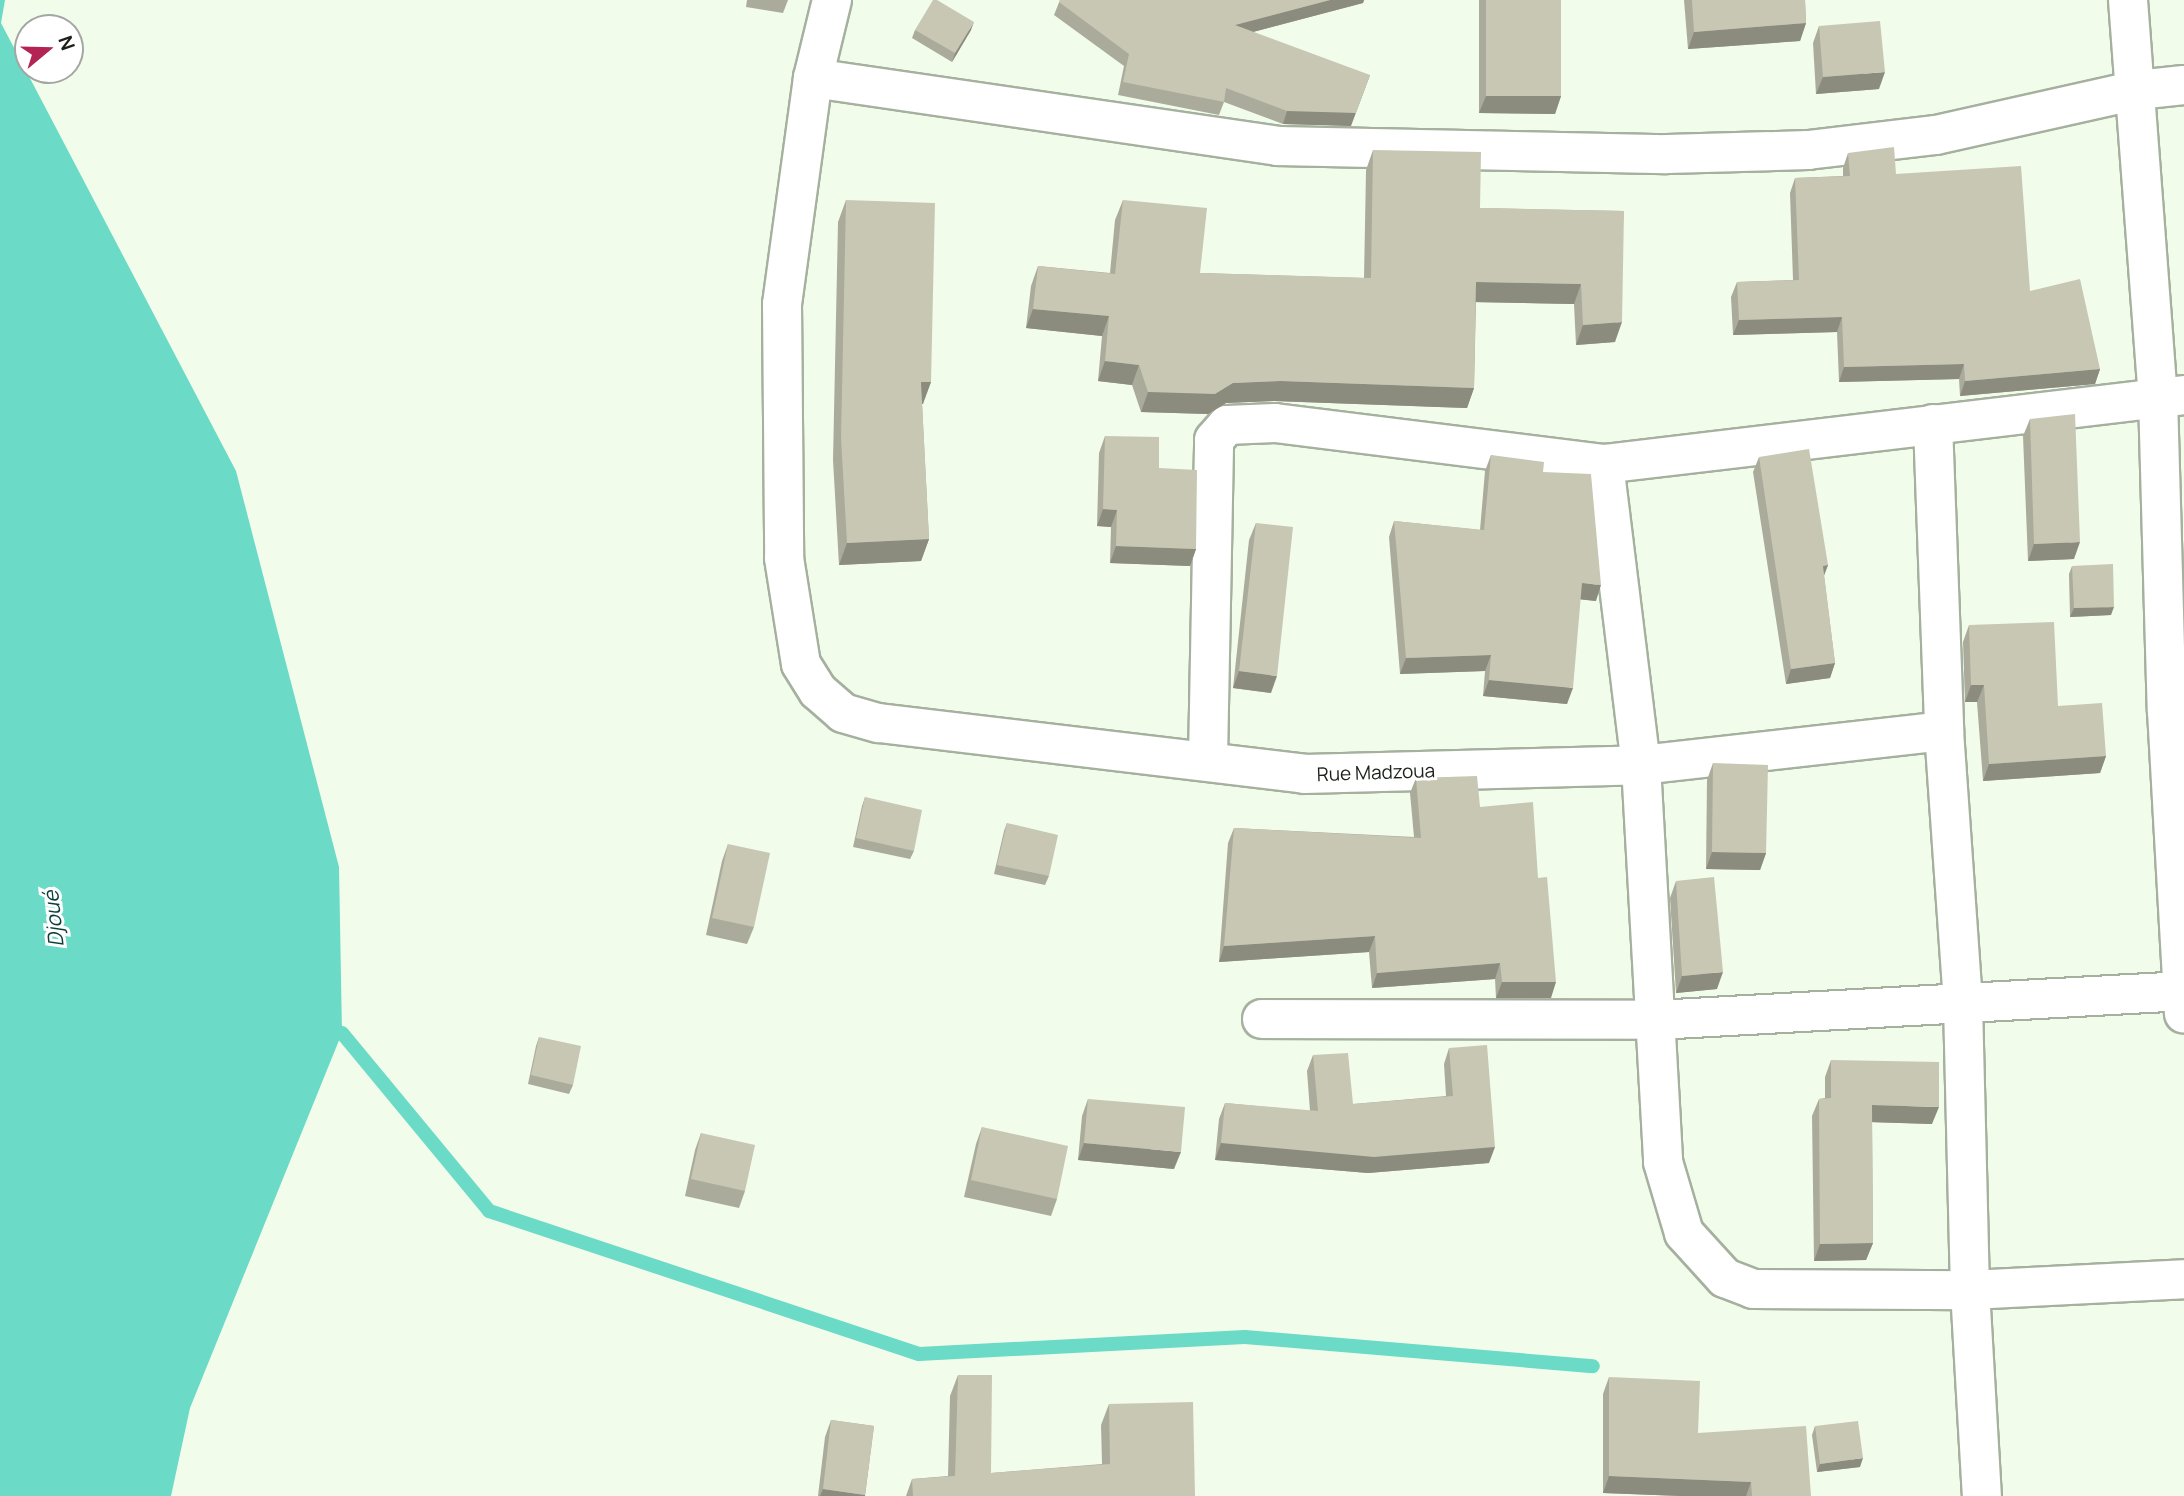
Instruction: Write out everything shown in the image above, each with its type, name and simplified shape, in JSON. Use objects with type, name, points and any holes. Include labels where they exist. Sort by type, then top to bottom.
[{"type":"street","name":"Rue Madzoua","points":[[832,0],[813,78],[782,304],[783,545],[801,664],[818,691],[843,713],[879,723],[1208,759],[1304,775],[1641,765],[1944,731]]},
{"type":"street","points":[[1262,1019],[1656,1020],[1963,1004],[2184,999],[2171,396],[2128,0]]},
{"type":"street","points":[[813,78],[1278,146],[1667,154],[1808,150],[1936,135],[2137,90],[2184,85]]},
{"type":"street","points":[[1208,759],[1214,440],[1227,425],[1275,423],[1604,464],[2171,396]]},
{"type":"street","points":[[1933,424],[1944,731],[1963,1004],[1970,1290],[1982,1496]]},
{"type":"street","points":[[1604,464],[1641,765],[1663,1162],[1684,1233],[1725,1278],[1753,1289],[1970,1290],[2184,1279]]},
{"type":"water","name":"Djoué","points":[[0,0],[5,0],[1,23],[14,48],[14,84],[33,84],[236,471],[339,867],[342,1033],[190,1408],[171,1496],[0,1496]]},
{"type":"building","points":[[933,0],[974,22],[955,53],[915,30]]},
{"type":"building","points":[[1330,0],[1235,25],[1370,75],[1356,113],[1287,111],[1226,88],[1224,102],[1123,82],[1129,54],[1059,2]]},
{"type":"building","points":[[1486,0],[1561,0],[1561,96],[1486,96]]},
{"type":"building","points":[[1692,0],[1805,0],[1806,23],[1694,32]]},
{"type":"building","points":[[1880,21],[1885,72],[1823,77],[1819,26]]},
{"type":"building","points":[[1894,147],[1896,174],[2021,166],[2030,291],[2080,279],[2100,369],[1965,381],[1964,364],[1844,367],[1842,317],[1739,320],[1737,282],[1799,280],[1795,178],[1850,176],[1848,153]]},
{"type":"building","points":[[1373,150],[1481,152],[1480,208],[1624,211],[1622,322],[1583,325],[1581,284],[1476,282],[1474,388],[1281,381],[1233,383],[1215,394],[1148,392],[1139,365],[1105,361],[1109,316],[1033,309],[1038,266],[1115,274],[1123,200],[1207,208],[1200,273],[1371,278]]},
{"type":"building","points":[[846,200],[935,203],[931,382],[921,382],[929,539],[847,543],[841,438]]},
{"type":"building","points":[[2075,414],[2080,542],[2034,544],[2030,419]]},
{"type":"building","points":[[1105,436],[1159,437],[1159,468],[1197,470],[1196,549],[1116,546],[1117,510],[1103,509]]},
{"type":"building","points":[[1809,449],[1828,565],[1823,566],[1835,663],[1791,669],[1759,457]]},
{"type":"building","points":[[1491,455],[1544,462],[1543,472],[1591,474],[1601,585],[1582,583],[1573,688],[1489,680],[1491,655],[1406,658],[1394,521],[1484,530]]},
{"type":"building","points":[[1256,523],[1293,527],[1277,676],[1239,671]]},
{"type":"building","points":[[2113,564],[2114,607],[2074,608],[2072,566]]},
{"type":"building","points":[[2054,622],[2058,706],[2102,703],[2106,756],[1989,764],[1984,685],[1971,685],[1969,625]]},
{"type":"building","points":[[1713,763],[1768,765],[1766,853],[1712,852]]},
{"type":"building","points":[[1477,776],[1480,807],[1533,802],[1538,878],[1547,877],[1556,982],[1502,982],[1500,963],[1377,973],[1375,936],[1224,946],[1234,828],[1421,838],[1416,778]]},
{"type":"building","points":[[865,797],[922,810],[914,851],[856,838]]},
{"type":"building","points":[[1007,823],[1058,835],[1049,876],[997,865]]},
{"type":"building","points":[[728,844],[770,853],[754,927],[712,918]]},
{"type":"building","points":[[1714,877],[1723,972],[1682,976],[1676,881]]},
{"type":"building","points":[[539,1037],[581,1046],[573,1085],[531,1075]]},
{"type":"building","points":[[1487,1045],[1495,1147],[1374,1157],[1221,1143],[1225,1103],[1318,1111],[1313,1055],[1348,1053],[1353,1104],[1453,1096],[1449,1048]]},
{"type":"building","points":[[1831,1060],[1939,1062],[1939,1107],[1872,1105],[1873,1243],[1820,1244],[1819,1099],[1831,1098]]},
{"type":"building","points":[[1088,1099],[1185,1107],[1181,1152],[1084,1143]]},
{"type":"building","points":[[982,1127],[1068,1146],[1057,1199],[971,1180]]},
{"type":"building","points":[[701,1133],[755,1145],[745,1191],[691,1179]]},
{"type":"building","points":[[958,1375],[992,1375],[991,1473],[1110,1464],[1109,1404],[1193,1402],[1195,1496],[913,1496],[912,1479],[955,1476]]},
{"type":"building","points":[[1609,1377],[1700,1381],[1698,1433],[1806,1426],[1811,1496],[1752,1496],[1751,1482],[1609,1476]]},
{"type":"building","points":[[831,1420],[874,1426],[865,1495],[823,1489]]},
{"type":"building","points":[[1858,1421],[1863,1458],[1820,1464],[1815,1426]]},
{"type":"waterway","points":[[342,1033],[489,1211],[919,1354],[1245,1337],[1593,1366]]}]
